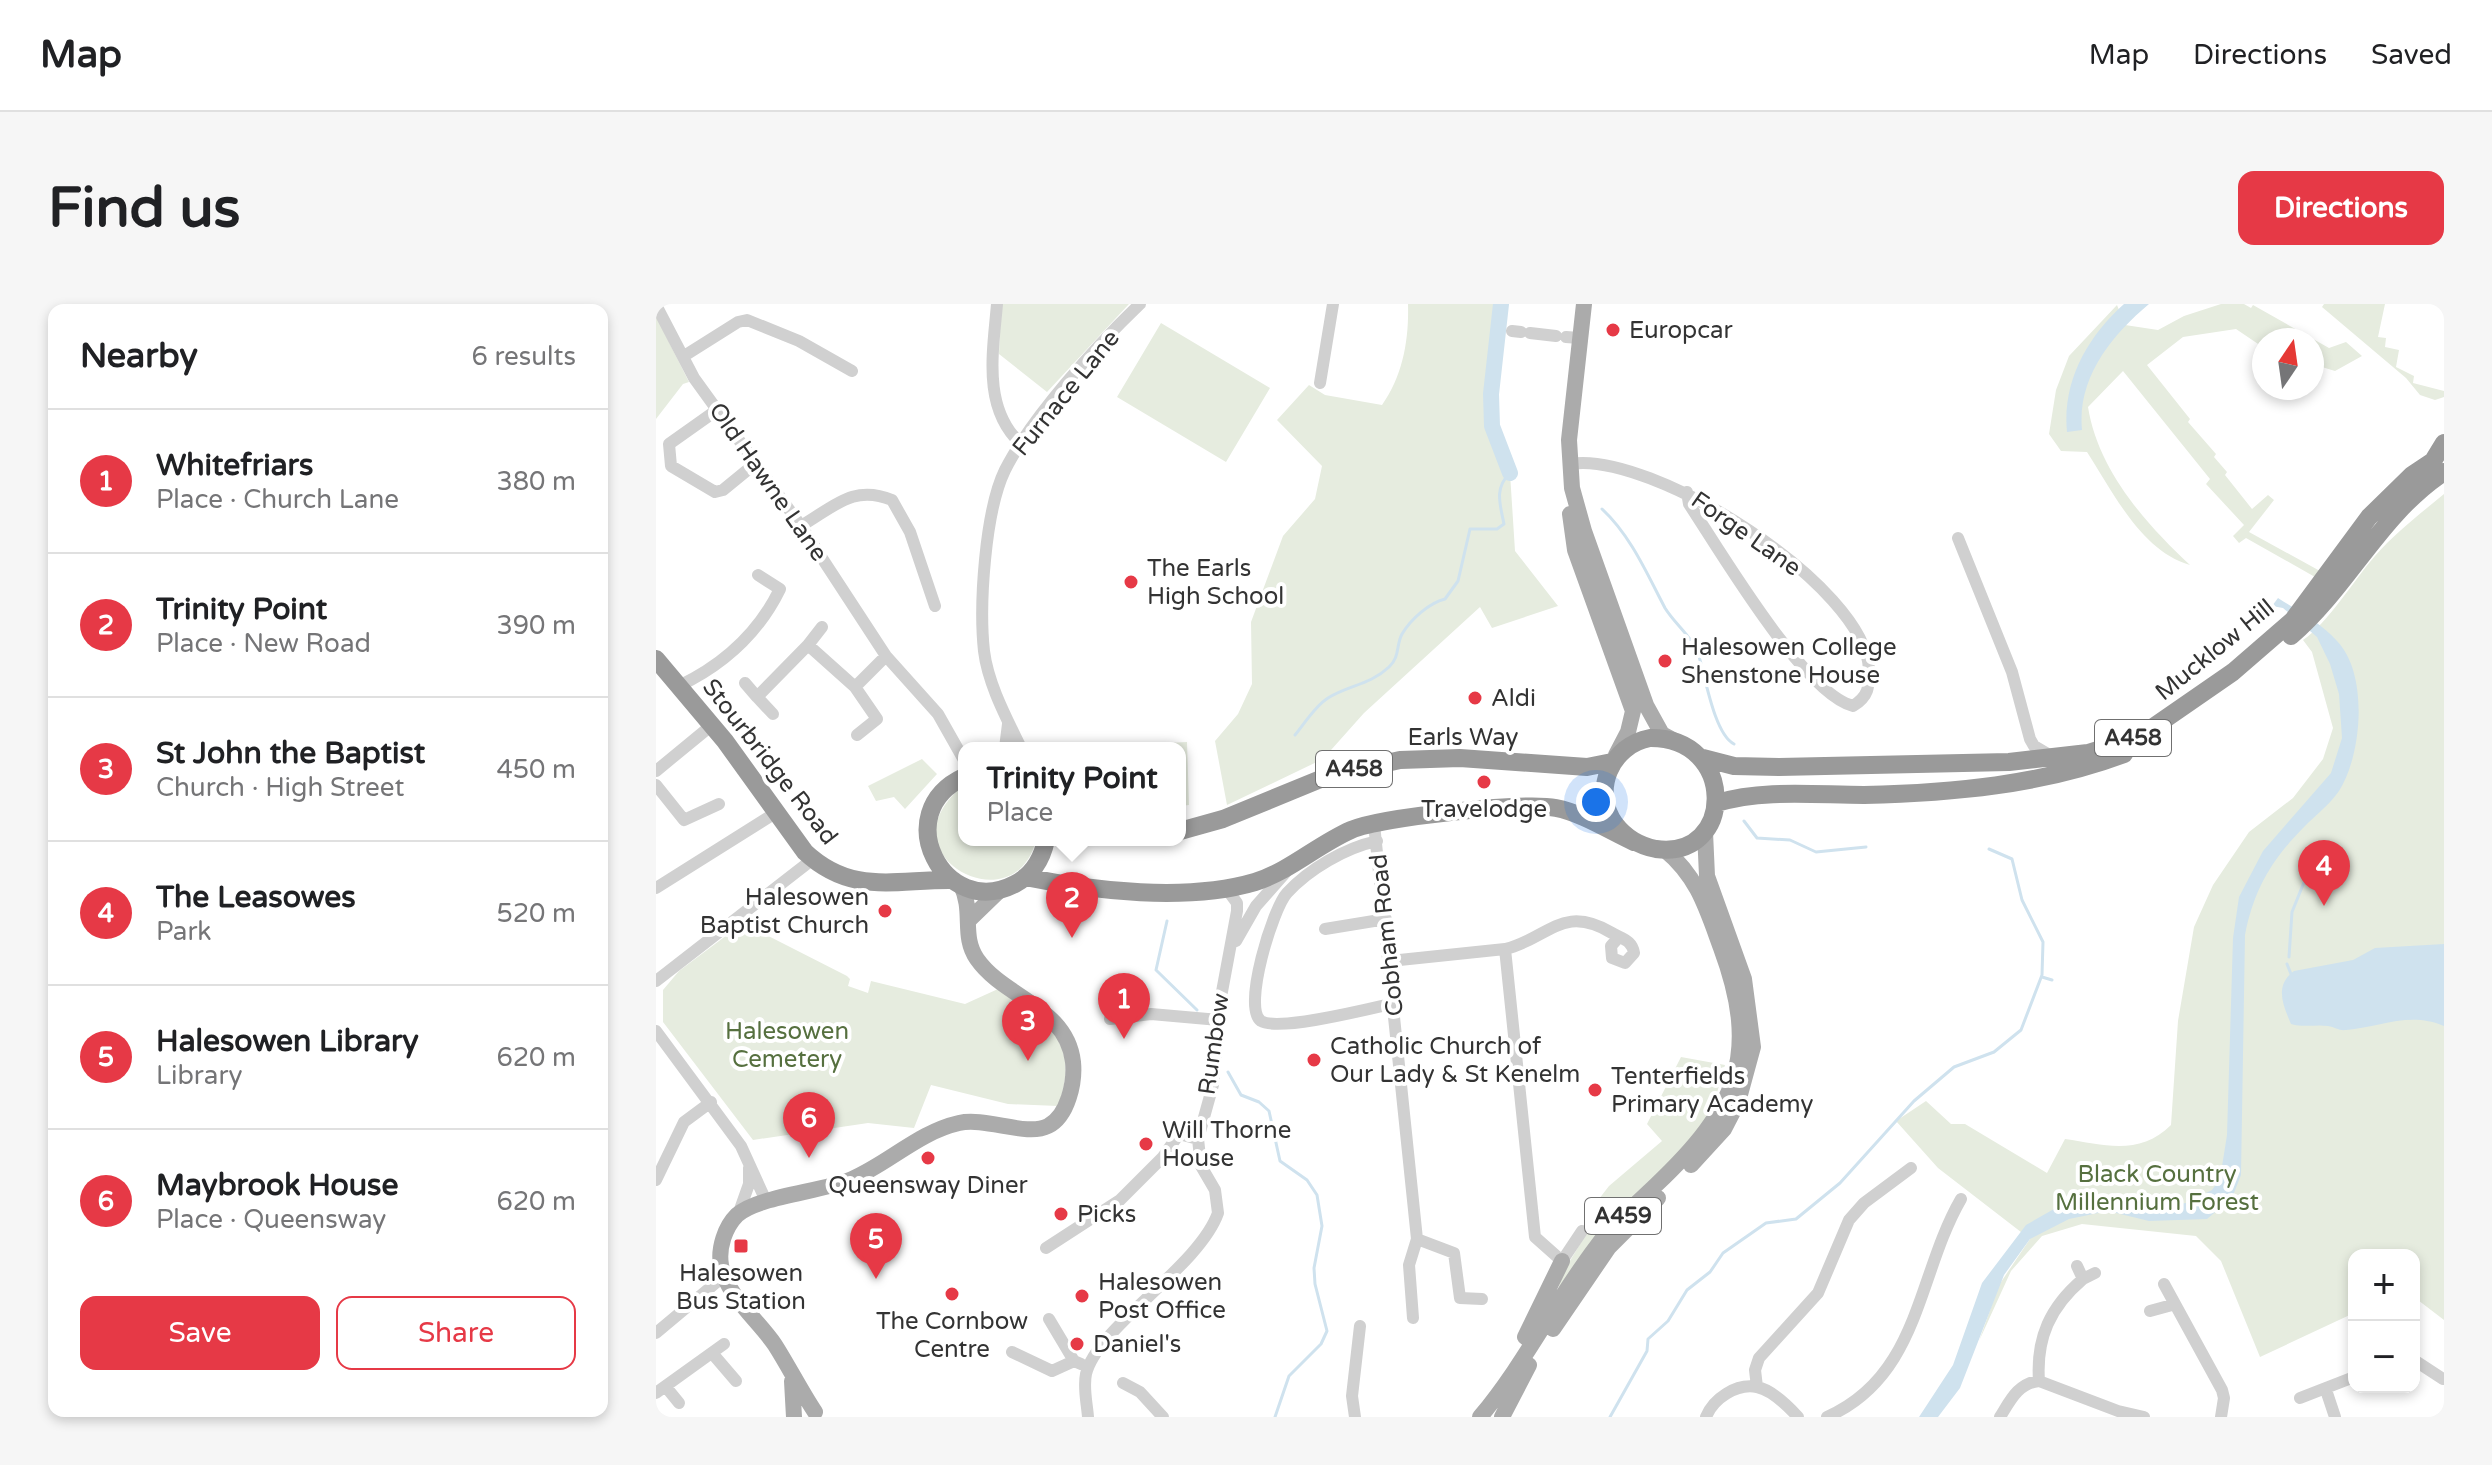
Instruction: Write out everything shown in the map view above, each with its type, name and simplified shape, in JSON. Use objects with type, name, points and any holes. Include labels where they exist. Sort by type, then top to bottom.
[{"type":"highway","name":"Mucklow Hill","points":[[1703,758],[1734,766],[1779,767],[2009,762],[2088,753],[2139,737],[2233,672],[2293,620],[2369,517],[2412,475],[2433,461],[2444,443]]},
{"type":"highway","name":"Mucklow Hill","points":[[1717,803],[1746,796],[1886,794],[1992,787],[2086,768],[2147,744],[2239,680],[2304,625],[2395,515],[2444,472]]},
{"type":"highway","name":"Stourbridge Road","points":[[656,660],[712,725],[813,859],[834,872],[866,883],[957,883],[982,891],[1000,890]]},
{"type":"highway","name":"A458","points":[[1614,758],[1641,740],[1676,741],[1703,758]]},
{"type":"highway","name":"Earls Way","points":[[1186,829],[1223,819],[1328,776],[1400,760],[1460,758],[1587,767],[1614,758]]},
{"type":"highway","points":[[1614,758],[1606,790],[1608,811],[1617,826],[1634,842]]},
{"type":"highway","points":[[1665,850],[1681,848],[1705,832],[1717,803],[1710,769],[1703,758]]},
{"type":"highway","points":[[904,883],[925,860],[931,810],[957,780]]},
{"type":"highway","name":"A458","points":[[1025,877],[1115,889],[1226,888],[1255,882],[1291,866],[1343,834],[1376,832],[1544,807],[1563,810],[1634,842],[1665,850]]},
{"type":"highway","points":[[928,841],[937,863],[957,883]]},
{"type":"highway","points":[[1000,890],[1025,877],[1040,859],[1044,846]]},
{"type":"main road","points":[[1584,304],[1567,337],[1572,488],[1570,514],[1575,550],[1633,711],[1628,732],[1614,758]]},
{"type":"main road","points":[[1572,488],[1584,531],[1646,705],[1662,734],[1676,741]]},
{"type":"main road","name":"A459","points":[[1502,1417],[1523,1373],[1609,1247],[1724,1129],[1738,1102],[1751,1063],[1745,1008],[1707,876],[1705,832]]},
{"type":"main road","name":"A459","points":[[1480,1417],[1599,1244],[1710,1128],[1726,1101],[1736,1073],[1745,1008],[1698,886],[1683,865],[1665,850]]},
{"type":"main road","points":[[809,1416],[776,1346],[724,1276],[721,1264],[723,1238],[738,1215],[766,1201],[793,1198],[852,1179],[927,1135],[956,1124],[976,1120],[1034,1130],[1048,1126],[1063,1114],[1073,1061],[1068,1043],[1045,1011],[993,980],[970,947],[969,901],[957,883]]},
{"type":"main road","points":[[970,919],[1000,890]]},
{"type":"main road","points":[[1512,1372],[1562,1261]]},
{"type":"street","points":[[997,304],[995,403],[1011,435],[1021,444]]},
{"type":"street","name":"Furnace Lane","points":[[1018,742],[984,653],[983,608],[995,496],[1021,444],[1140,304]]},
{"type":"street","points":[[1320,383],[1333,304]]},
{"type":"street","name":"Old Hawne Lane","points":[[656,305],[717,410],[801,526],[886,656],[938,714],[958,752]]},
{"type":"street","points":[[684,356],[738,322],[747,320],[799,341],[852,371]]},
{"type":"street","points":[[1521,332],[1567,337]]},
{"type":"street","points":[[717,410],[669,444],[671,466],[715,492],[723,490],[756,463]]},
{"type":"street","name":"Forge Lane","points":[[1570,464],[1589,463],[1651,477],[1687,492],[1800,568],[1856,629],[1869,660],[1869,686],[1862,700],[1853,706],[1844,703],[1821,686],[1767,620],[1689,504],[1687,492]]},
{"type":"street","points":[[801,526],[852,495],[873,493],[892,500],[910,532],[935,606]]},
{"type":"street","points":[[1958,538],[2012,672],[2026,730],[2034,746],[2062,757]]},
{"type":"street","points":[[679,686],[711,670],[769,612],[780,589],[758,575]]},
{"type":"street","points":[[757,697],[822,627]]},
{"type":"street","points":[[808,645],[855,687],[877,719],[857,735]]},
{"type":"street","points":[[855,687],[886,656]]},
{"type":"street","points":[[745,683],[773,714]]},
{"type":"street","name":"Furnace Lane","points":[[1006,742],[1008,721]]},
{"type":"street","points":[[656,771],[712,725]]},
{"type":"street","points":[[2009,762],[2023,745],[2026,730]]},
{"type":"street","points":[[656,785],[679,824],[719,804]]},
{"type":"street","points":[[656,888],[777,812]]},
{"type":"street","points":[[1376,832],[1287,892],[1277,906],[1254,1000],[1256,1015],[1261,1021],[1276,1023],[1334,1016],[1395,1003]]},
{"type":"street","name":"Cobham Road","points":[[1376,832],[1395,1003],[1409,1189],[1417,1239],[1409,1265],[1413,1318]]},
{"type":"street","points":[[656,981],[813,859]]},
{"type":"street","name":"Rumbow","points":[[1231,950],[1256,906],[1291,866]]},
{"type":"street","name":"Rumbow","points":[[1198,1139],[1213,1085],[1219,1020],[1237,903],[1226,888]]},
{"type":"street","points":[[1325,929],[1386,919]]},
{"type":"street","points":[[1390,961],[1505,949],[1522,945],[1542,929],[1571,921],[1598,925],[1619,937]]},
{"type":"street","points":[[1505,949],[1535,1237],[1562,1261],[1582,1231]]},
{"type":"street","points":[[1110,1019],[1151,1014],[1219,1020]]},
{"type":"street","points":[[656,1031],[711,1102],[749,1164],[766,1201]]},
{"type":"street","points":[[656,1054],[668,1047]]},
{"type":"street","points":[[656,1180],[684,1122],[711,1102]]},
{"type":"street","points":[[1046,1248],[1120,1200],[1163,1157],[1179,1134],[1198,1139],[1201,1166],[1215,1190],[1218,1213],[1200,1242],[1110,1337],[1089,1367],[1085,1387],[1088,1417]]},
{"type":"street","points":[[738,1215],[749,1184],[749,1164]]},
{"type":"street","points":[[1757,1387],[1755,1370],[1759,1358],[1769,1343],[1818,1293],[1849,1220],[1864,1203],[1911,1168]]},
{"type":"street","points":[[1899,1175],[1907,1186]]},
{"type":"street","points":[[1827,1417],[1860,1397],[1899,1353],[1920,1309],[1947,1223],[1961,1199]]},
{"type":"street","points":[[1417,1239],[1454,1253],[1460,1298],[1482,1299]]},
{"type":"street","points":[[2039,1381],[2039,1353],[2050,1314],[2058,1302],[2089,1276],[2077,1266]]},
{"type":"street","points":[[656,1333],[724,1276]]},
{"type":"street","points":[[2164,1284],[2172,1305],[2222,1390],[2221,1417]]},
{"type":"street","points":[[2150,1311],[2172,1305]]},
{"type":"street","points":[[1049,1319],[1074,1361],[1089,1367]]},
{"type":"street","points":[[1355,1417],[1352,1396],[1360,1326]]},
{"type":"street","points":[[660,1392],[724,1344]]},
{"type":"street","points":[[1012,1352],[1052,1371],[1074,1361]]},
{"type":"street","points":[[712,1353],[736,1381]]},
{"type":"street","points":[[2420,1364],[2443,1379]]},
{"type":"street","points":[[2300,1398],[2348,1380]]},
{"type":"street","points":[[2000,1417],[2017,1391],[2026,1384],[2039,1381],[2118,1411],[2144,1417]]},
{"type":"street","points":[[1123,1383],[1140,1392],[1156,1414]]},
{"type":"street","points":[[1706,1417],[1709,1408],[1727,1394],[1757,1387],[1776,1397],[1798,1417]]},
{"type":"street","points":[[2326,1390],[2335,1417]]},
{"type":"street","points":[[656,1402],[661,1399],[660,1392]]},
{"type":"street","points":[[660,1392],[679,1403]]},
{"type":"green space","points":[[1001,304],[1129,304],[1047,392],[999,354]]},
{"type":"green space","points":[[1408,304],[1506,304],[1491,394],[1492,426],[1510,473],[1515,551],[1558,606],[1492,628],[1480,607],[1364,713],[1323,759],[1227,805],[1215,741],[1238,714],[1252,684],[1251,622],[1283,536],[1315,499],[1322,466],[1277,420],[1309,385],[1325,395],[1382,405],[1395,382],[1403,357]]},
{"type":"green space","points":[[2221,304],[2244,304],[2251,308],[2253,305],[2294,328],[2252,328],[2252,340],[2236,329],[2183,337],[2147,365],[2190,419],[2188,422],[2216,454],[2214,457],[2227,472],[2225,475],[2252,509],[2268,495],[2274,500],[2249,532],[2320,571],[2315,577],[2246,538],[2239,543],[2233,536],[2244,525],[2206,484],[2210,479],[2123,371],[2088,407],[2093,430],[2126,494],[2156,531],[2190,565],[2173,558],[2143,534],[2118,502],[2087,452],[2061,451],[2049,434],[2056,390],[2069,356],[2117,305],[2125,325],[2158,330],[2184,316]]},
{"type":"green space","points":[[2324,304],[2385,304],[2378,337],[2386,338],[2385,347],[2399,350],[2396,367],[2414,376],[2413,383],[2444,391],[2444,397],[2435,400],[2420,395],[2406,378],[2322,307]]},
{"type":"green space","points":[[656,316],[689,382],[683,384],[656,419]]},
{"type":"green space","points":[[1161,323],[1270,388],[1226,462],[1117,397]]},
{"type":"green space","points":[[2346,342],[2362,356],[2335,371],[2324,368],[2324,345],[2329,348]]},
{"type":"green space","name":"Black Country Millennium Forest","points":[[2444,494],[2444,1320],[2420,1302],[2420,1249],[2348,1249],[2348,1316],[2260,1357],[2221,1261],[2196,1236],[2082,1224],[2042,1236],[2011,1271],[1979,1341],[1999,1285],[2030,1239],[1938,1168],[1896,1121],[1926,1101],[1951,1124],[1965,1124],[2047,1173],[2065,1139],[2134,1145],[2159,1135],[2171,1125],[2178,1021],[2194,927],[2213,885],[2249,832],[2293,798],[2323,759],[2333,728],[2312,652],[2303,640],[2331,613],[2383,547]]},
{"type":"green space","points":[[1186,742],[1189,805],[1186,805]]},
{"type":"green space","points":[[922,759],[937,774],[905,809],[894,797],[876,801],[868,786]]},
{"type":"green space","points":[[958,792],[958,846],[1033,846],[1023,865],[1004,878],[981,879],[960,871],[943,856],[936,835],[942,811]]},
{"type":"green space","name":"Halesowen Cemetery","points":[[743,923],[847,976],[850,979],[848,986],[868,993],[871,981],[965,1004],[998,989],[1045,1023],[1062,1049],[1064,1084],[1058,1106],[1008,1104],[931,1085],[914,1128],[868,1123],[753,1140],[663,1022],[663,990],[679,971]]},
{"type":"green space","points":[[1681,1057],[1725,1065],[1710,1117],[1557,1294],[1562,1274],[1588,1231],[1585,1217],[1609,1186],[1662,1141],[1647,1124]]},
{"type":"water","points":[[2124,304],[2149,304],[2122,330],[2099,360],[2085,393],[2082,430],[2067,432],[2069,396],[2080,362],[2099,331]]},
{"type":"water","points":[[2278,598],[2324,629],[2347,655],[2358,693],[2359,715],[2353,757],[2339,791],[2293,838],[2274,863],[2259,889],[2249,918],[2245,935],[2241,1175],[2232,1198],[2207,1219],[2149,1221],[2108,1211],[2069,1219],[2030,1239],[2004,1275],[1960,1388],[1938,1417],[1919,1417],[1953,1365],[1982,1283],[2026,1225],[2061,1205],[2091,1199],[2123,1209],[2186,1203],[2212,1190],[2220,1179],[2227,1135],[2233,938],[2239,897],[2263,851],[2331,773],[2342,738],[2339,694],[2330,664],[2317,637],[2283,608],[2272,606]]},
{"type":"water","points":[[2444,944],[2444,1026],[2419,1020],[2344,1030],[2291,1024],[2283,1003],[2282,989],[2294,971],[2353,960],[2375,948]]},
{"type":"waterway","points":[[1501,304],[1491,394],[1492,426],[1510,473]]},
{"type":"waterway","points":[[1295,735],[1323,701],[1382,673],[1392,663],[1400,638],[1415,617],[1445,599],[1458,581],[1470,529],[1497,529],[1504,524],[1500,490],[1510,473]]},
{"type":"waterway","points":[[1602,509],[1630,543],[1665,608],[1696,647],[1716,717],[1721,729],[1734,744]]},
{"type":"waterway","points":[[1744,821],[1757,838],[1790,840],[1816,852],[1866,847]]},
{"type":"waterway","points":[[1610,1417],[1647,1351],[1648,1339],[1668,1321],[1687,1290],[1710,1272],[1723,1253],[1766,1223],[1796,1219],[1840,1183],[1914,1101],[1954,1067],[1994,1052],[2021,1030],[2042,975],[2043,942],[2022,900],[2012,859],[1989,849]]},
{"type":"waterway","points":[[2289,957],[2292,912],[2311,865]]},
{"type":"waterway","points":[[1167,921],[1156,970],[1197,1010]]},
{"type":"waterway","points":[[2287,964],[2291,974]]},
{"type":"waterway","points":[[2042,977],[2052,980]]},
{"type":"waterway","points":[[1228,1072],[1241,1095],[1259,1102],[1269,1111],[1280,1161],[1307,1180],[1317,1195],[1322,1226],[1314,1268],[1327,1331],[1321,1344],[1289,1376],[1275,1417]]},
{"type":"place","name":"Europcar","points":[[1613,330]]},
{"type":"place","name":"The Earls High School","points":[[1131,582]]},
{"type":"place","name":"Halesowen College Shenstone House","points":[[1665,661]]},
{"type":"place","name":"Aldi","points":[[1475,698]]},
{"type":"place","name":"Travelodge","points":[[1484,782]]},
{"type":"place","name":"The Leasowes","points":[[2324,906]]},
{"type":"place","name":"Halesowen Baptist Church","points":[[885,911]]},
{"type":"place","name":"Trinity Point","points":[[1072,938]]},
{"type":"place","name":"Whitefriars","points":[[1124,1039]]},
{"type":"place","name":"Catholic Church of Our Lady & St Kenelm","points":[[1314,1060]]},
{"type":"place","name":"St John the Baptist","points":[[1028,1061]]},
{"type":"place","name":"Tenterfields Primary Academy","points":[[1595,1090]]},
{"type":"place","name":"Will Thorne House","points":[[1146,1144]]},
{"type":"place","name":"Maybrook House","points":[[809,1158]]},
{"type":"place","name":"Queensway Diner","points":[[928,1158]]},
{"type":"place","name":"Picks","points":[[1061,1214]]},
{"type":"place","name":"Halesowen Bus Station","points":[[741,1246]]},
{"type":"place","name":"Halesowen Library","points":[[876,1279]]},
{"type":"place","name":"The Cornbow Centre","points":[[952,1294]]},
{"type":"place","name":"Halesowen Post Office","points":[[1082,1296]]},
{"type":"place","name":"Daniel's","points":[[1077,1344]]}]
